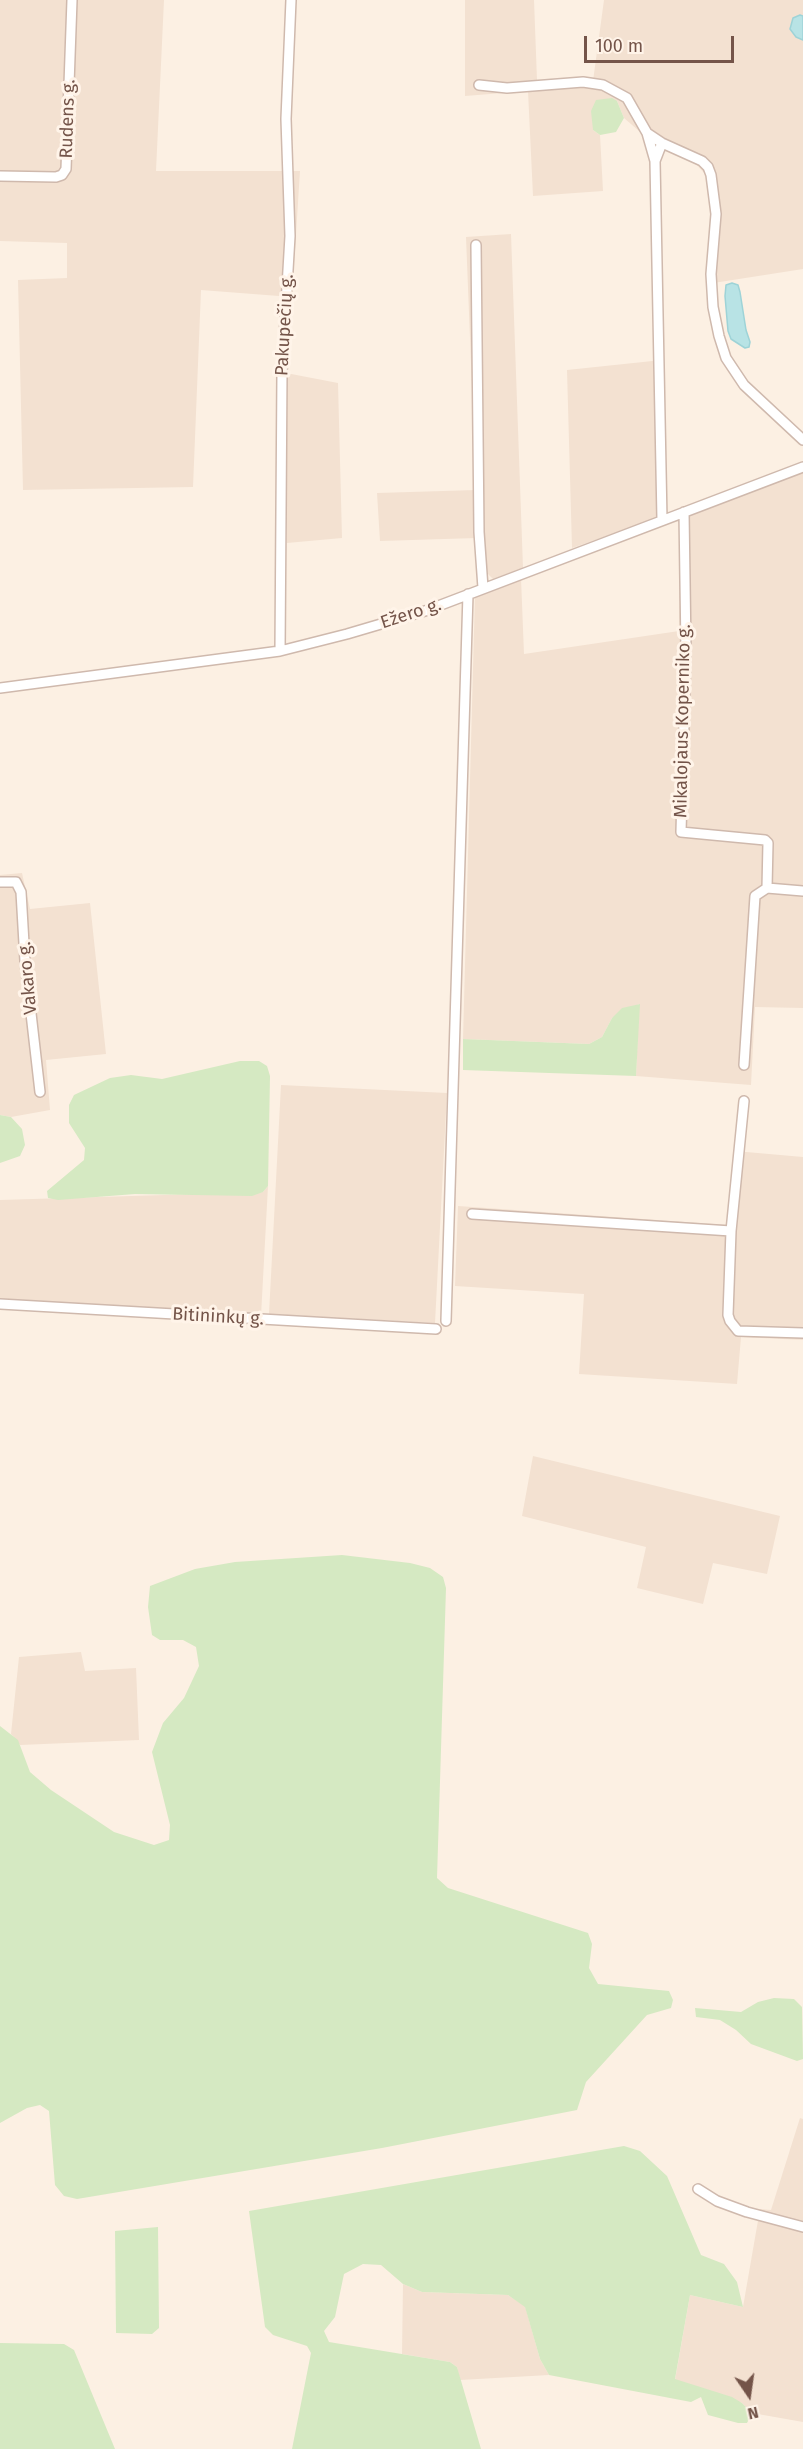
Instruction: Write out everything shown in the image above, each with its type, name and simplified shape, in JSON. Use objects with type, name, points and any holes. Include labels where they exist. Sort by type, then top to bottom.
[{"type":"street","name":"Rudens g.","points":[[0,176],[56,177],[62,175],[66,169],[72,0]]},
{"type":"street","name":"Pakupečių g.","points":[[280,651],[282,372],[290,236],[286,119],[291,0]]},
{"type":"street","points":[[479,85],[507,88],[583,82],[603,85],[627,98],[647,133],[655,161],[662,520]]},
{"type":"street","points":[[647,133],[662,143],[702,161],[711,176],[716,214],[711,274],[719,336],[726,358],[744,385],[803,440]]},
{"type":"street","points":[[655,161],[662,143]]},
{"type":"street","points":[[476,245],[478,532],[483,588]]},
{"type":"street","name":"Ežero g.","points":[[0,688],[280,651],[390,622],[425,611],[803,467]]},
{"type":"street","name":"Mikalojaus Koperniko g.","points":[[684,512],[686,650],[681,832],[765,840],[768,843],[767,888]]},
{"type":"street","points":[[446,1321],[468,594]]},
{"type":"street","name":"Vakaro g.","points":[[0,882],[16,882],[21,892],[25,962],[40,1092]]},
{"type":"street","points":[[744,1065],[755,896],[767,888],[803,891]]},
{"type":"street","points":[[744,1101],[731,1231],[728,1315],[730,1322],[738,1331],[803,1333]]},
{"type":"street","points":[[471,1214],[731,1231]]},
{"type":"street","name":"Bitininkų g.","points":[[0,1304],[436,1329]]},
{"type":"street","points":[[698,2188],[717,2201],[747,2212],[803,2227]]},
{"type":"shaded area","points":[[0,0],[164,0],[156,171],[300,171],[292,297],[201,290],[193,487],[23,490],[18,280],[67,278],[67,243],[0,241]]},
{"type":"shaded area","points":[[465,0],[534,0],[537,80],[593,81],[604,0],[803,0],[803,269],[707,284],[711,217],[710,195],[705,174],[694,162],[649,139],[639,131],[624,118],[617,101],[593,130],[600,135],[603,191],[533,196],[528,91],[465,96]]},
{"type":"shaded area","points":[[511,234],[523,568],[493,579],[479,565],[477,538],[380,541],[377,493],[476,490],[466,237]]},
{"type":"shaded area","points":[[662,360],[667,515],[572,548],[567,370]]},
{"type":"shaded area","points":[[286,373],[338,383],[342,538],[287,543]]},
{"type":"shaded area","points":[[803,471],[803,1008],[755,1007],[751,1085],[636,1076],[639,1004],[612,1018],[602,1037],[589,1044],[463,1039],[475,595],[521,578],[524,654],[679,631],[680,518]]},
{"type":"shaded area","points":[[22,873],[30,909],[90,903],[106,1054],[46,1060],[50,1110],[11,1117],[0,1115],[0,875]]},
{"type":"shaded area","points":[[281,1085],[447,1093],[435,1323],[269,1314]]},
{"type":"shaded area","points":[[735,1151],[803,1157],[803,1340],[741,1337],[737,1384],[579,1374],[584,1294],[455,1286],[458,1206],[728,1225]]},
{"type":"shaded area","points":[[268,1186],[261,1316],[0,1301],[0,1200],[263,1192]]},
{"type":"shaded area","points":[[533,1456],[780,1516],[767,1574],[713,1563],[703,1604],[637,1588],[646,1547],[522,1516]]},
{"type":"shaded area","points":[[81,1652],[85,1671],[136,1668],[139,1740],[20,1745],[11,1734],[19,1657]]},
{"type":"shaded area","points":[[800,2118],[803,2119],[803,2422],[752,2413],[742,2403],[675,2380],[690,2295],[743,2307],[760,2209],[771,2210]]},
{"type":"shaded area","points":[[403,2284],[422,2292],[508,2295],[525,2306],[540,2359],[549,2375],[460,2380],[457,2367],[450,2362],[402,2354]]},
{"type":"green space","points":[[612,98],[617,101],[624,118],[616,132],[600,135],[593,130],[591,111],[596,100]]},
{"type":"green space","points":[[640,1004],[636,1076],[463,1070],[463,1039],[589,1044],[602,1037],[612,1018],[622,1008]]},
{"type":"green space","points":[[240,1061],[259,1061],[267,1066],[270,1076],[268,1186],[263,1192],[252,1196],[135,1194],[58,1200],[48,1198],[47,1191],[84,1160],[85,1148],[69,1123],[69,1105],[74,1095],[110,1078],[131,1075],[162,1079]]},
{"type":"green space","points":[[0,1115],[11,1117],[22,1129],[25,1145],[20,1156],[0,1163]]},
{"type":"green space","points":[[342,1555],[410,1563],[430,1568],[443,1577],[446,1588],[437,1878],[448,1888],[588,1933],[592,1944],[589,1968],[598,1984],[669,1991],[673,2000],[671,2008],[647,2015],[586,2082],[577,2110],[382,2148],[77,2199],[64,2196],[55,2185],[49,2111],[40,2105],[27,2108],[0,2123],[0,1726],[18,1740],[30,1772],[51,1790],[114,1832],[154,1845],[169,1840],[170,1825],[152,1752],[163,1723],[184,1698],[199,1666],[196,1647],[183,1640],[160,1640],[152,1635],[148,1607],[150,1586],[195,1569],[235,1562]]},
{"type":"green space","points":[[774,1998],[794,1999],[802,2007],[803,2059],[797,2061],[751,2044],[736,2030],[720,2020],[696,2017],[695,2008],[741,2012],[758,2002]]},
{"type":"green space","points":[[624,2146],[640,2151],[667,2176],[701,2255],[724,2264],[737,2282],[743,2307],[690,2295],[675,2379],[732,2397],[742,2403],[752,2413],[747,2423],[738,2423],[708,2415],[701,2397],[691,2402],[549,2375],[540,2359],[525,2307],[508,2295],[422,2292],[403,2284],[381,2265],[363,2264],[344,2274],[335,2317],[324,2331],[329,2342],[450,2362],[457,2367],[481,2449],[292,2449],[311,2353],[307,2346],[273,2335],[265,2327],[249,2211]]},
{"type":"green space","points":[[158,2227],[159,2328],[152,2334],[116,2333],[115,2231]]},
{"type":"green space","points":[[0,2343],[64,2344],[74,2350],[115,2449],[0,2449]]},
{"type":"water","points":[[803,16],[803,40],[796,37],[790,29],[793,18]]},
{"type":"water","points":[[732,283],[738,285],[750,342],[749,347],[745,348],[731,339],[728,331],[725,296],[726,285]]}]
